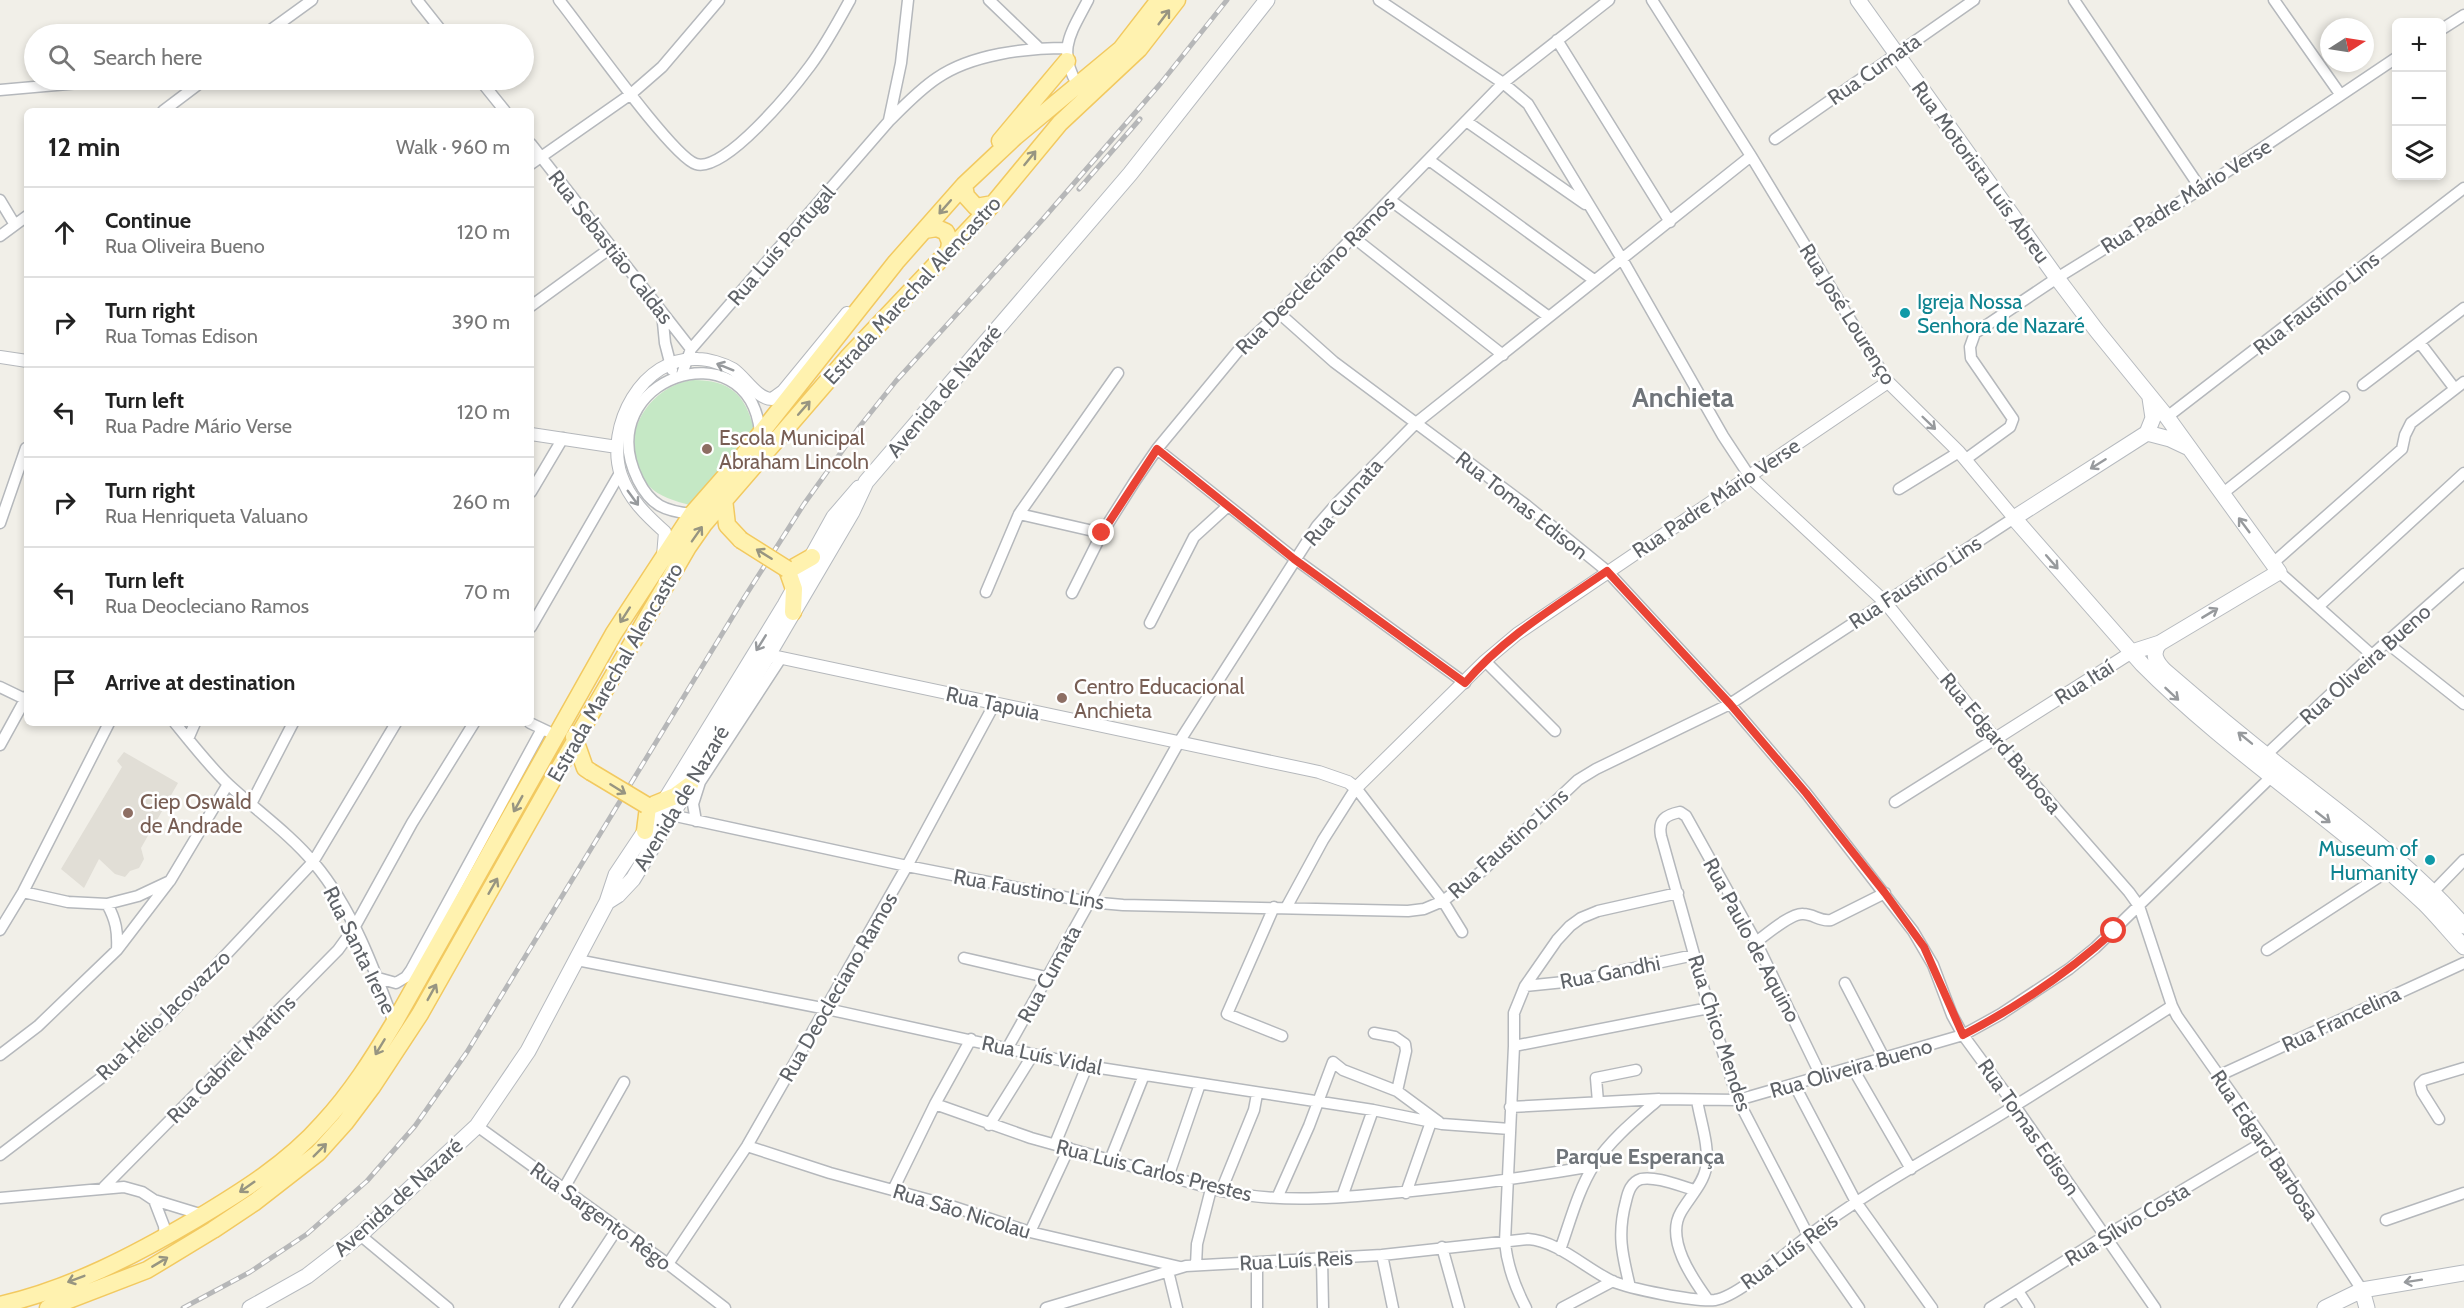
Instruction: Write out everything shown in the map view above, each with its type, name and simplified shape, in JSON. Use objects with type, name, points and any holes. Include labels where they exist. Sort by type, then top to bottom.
[{"type":"main road","name":"Estrada Marechal Alencastro","points":[[0,1305],[106,1268],[165,1238],[264,1174],[300,1146],[323,1124],[372,1059],[394,1023],[549,732],[577,698],[614,633],[692,514],[742,457],[873,291],[964,185],[1077,84],[1101,68],[1121,50],[1159,0]]},
{"type":"main road","name":"Estrada Marechal Alencastro","points":[[48,1308],[147,1270],[208,1232],[255,1202],[318,1153],[352,1114],[420,1014],[688,547],[724,499],[849,356],[993,204],[1052,131],[1139,49],[1177,0]]},
{"type":"main road","name":"Avenida de Nazaré","points":[[607,902],[618,895],[633,879],[657,807],[795,590],[834,517],[1130,174],[1267,0]]},
{"type":"main road","name":"Rua Motorista Luís Abreu","points":[[1858,0],[2057,278],[2167,417],[2187,448],[2276,568]]},
{"type":"main road","points":[[985,164],[1009,128],[1067,55]]},
{"type":"main road","points":[[964,185],[966,196],[976,207],[993,204]]},
{"type":"main road","points":[[925,230],[937,228],[946,232],[950,242],[949,250]]},
{"type":"main road","points":[[2150,398],[2153,418],[2148,433],[2170,439],[2187,448]]},
{"type":"main road","name":"Rua Faustino Lins","points":[[2014,518],[2148,433]]},
{"type":"main road","name":"Avenida de Nazaré","points":[[690,785],[774,656],[793,612],[852,512],[866,482]]},
{"type":"main road","points":[[724,499],[727,525],[741,540],[788,569],[795,590],[793,612]]},
{"type":"main road","name":"Rua José Lourenço","points":[[2014,518],[2132,652],[2178,699],[2388,871],[2426,906],[2464,947]]},
{"type":"main road","points":[[788,569],[812,557]]},
{"type":"main road","name":"Rua Itaí","points":[[2132,652],[2160,643],[2276,568]]},
{"type":"main road","points":[[2160,643],[2155,649],[2155,655],[2162,667],[2266,755],[2356,825],[2433,892],[2464,926]]},
{"type":"main road","points":[[577,698],[572,723],[575,743],[588,770]]},
{"type":"main road","points":[[557,772],[588,770],[657,807]]},
{"type":"main road","points":[[645,831],[657,807],[690,785]]},
{"type":"main road","name":"Avenida de Nazaré","points":[[250,1308],[307,1276],[360,1235],[477,1126],[528,1051],[607,902],[616,875],[645,831]]},
{"type":"main road","points":[[199,1217],[193,1227],[196,1233],[208,1232]]},
{"type":"main road","points":[[2325,1308],[2362,1290],[2464,1273]]},
{"type":"main road","name":"Rua Edgard Barbosa","points":[[2362,1290],[2367,1308]]},
{"type":"street","points":[[279,24],[312,0]]},
{"type":"street","points":[[417,0],[436,24]]},
{"type":"street","points":[[559,0],[683,157],[696,164],[707,165],[717,161],[756,128],[794,85],[810,65],[850,0]]},
{"type":"street","points":[[534,162],[631,94],[662,67],[719,0]]},
{"type":"street","name":"Rua Luís Portugal","points":[[889,121],[901,63],[908,0]]},
{"type":"street","points":[[989,0],[1039,48]]},
{"type":"street","points":[[1077,84],[1067,55],[1088,0]]},
{"type":"street","name":"Rua Edgard Barbosa","points":[[1379,0],[1503,83],[1527,104],[1622,259],[1750,477],[1885,602],[1995,739],[2129,892],[2139,906],[2172,1006],[2218,1076],[2265,1141],[2362,1290]]},
{"type":"street","name":"Rua Deocleciano Ramos","points":[[1072,593],[1102,533],[1157,449],[1238,351],[1279,313],[1503,83],[1609,0]]},
{"type":"street","name":"Rua José Lourenço","points":[[1652,0],[1751,156],[1888,382],[1963,456],[2014,518]]},
{"type":"street","name":"Rua Cumata","points":[[1775,139],[1974,0]]},
{"type":"street","points":[[2074,0],[2201,189]]},
{"type":"street","points":[[2274,0],[2340,94]]},
{"type":"street","points":[[2446,26],[2464,15]]},
{"type":"street","points":[[1557,40],[1670,222]]},
{"type":"street","name":"Rua Luís Portugal","points":[[678,376],[689,354],[889,121],[923,88],[939,76],[962,65],[1008,53],[1039,48],[1067,55]]},
{"type":"street","name":"Rua Padre Mário Verse","points":[[1963,456],[2010,427],[2013,419],[1971,358],[1970,347],[1975,333],[2057,278],[2201,189],[2392,61]]},
{"type":"street","points":[[0,90],[24,88]]},
{"type":"street","points":[[167,108],[190,90]]},
{"type":"street","points":[[488,90],[502,108]]},
{"type":"street","points":[[1466,122],[1590,207]]},
{"type":"street","name":"Rua Sebastião Caldas","points":[[534,148],[662,311],[689,354]]},
{"type":"street","name":"Rua Cumata","points":[[1007,1049],[1179,742],[1294,559],[1338,502],[1416,423],[1751,156]]},
{"type":"street","points":[[1429,160],[1594,280]]},
{"type":"street","name":"Rua Faustino Lins","points":[[2167,417],[2464,188]]},
{"type":"street","points":[[0,200],[15,225]]},
{"type":"street","points":[[1390,200],[1549,316]]},
{"type":"street","points":[[0,236],[24,218]]},
{"type":"street","points":[[1353,237],[1503,355]]},
{"type":"street","points":[[534,304],[612,247]]},
{"type":"street","name":"Estrada Marechal Alencastro","points":[[689,354],[731,368],[764,398],[772,399],[783,391],[849,311],[873,291]]},
{"type":"street","points":[[2363,385],[2464,308]]},
{"type":"street","points":[[662,311],[670,364],[678,376]]},
{"type":"street","name":"Rua Tomas Edison","points":[[1279,313],[1293,328],[1334,362],[1526,505],[1607,571],[1730,704],[1806,793],[1885,893],[1924,947],[1963,1035],[2155,1308]]},
{"type":"street","points":[[2372,655],[2276,568],[2402,449],[2411,423],[2460,386],[2420,343]]},
{"type":"street","points":[[534,622],[620,473],[621,422],[635,394],[655,372],[689,354]]},
{"type":"street","points":[[0,357],[24,357]]},
{"type":"street","points":[[662,559],[665,532],[660,508],[640,485],[622,447],[641,403],[651,392],[678,376],[701,372],[729,381],[743,392],[752,402],[758,416],[760,432]]},
{"type":"street","points":[[986,592],[1019,514],[1118,373]]},
{"type":"street","name":"Rua Padre Mário Verse","points":[[1282,1036],[1227,1014],[1280,908],[1356,788],[1485,661],[1517,634],[1888,382]]},
{"type":"street","points":[[2222,495],[2344,398]]},
{"type":"street","points":[[534,434],[622,447]]},
{"type":"street","points":[[534,487],[563,438]]},
{"type":"street","points":[[1157,449],[1294,559],[1465,683]]},
{"type":"street","points":[[0,523],[24,454]]},
{"type":"street","points":[[1899,489],[1963,456]]},
{"type":"street","points":[[620,473],[633,499],[665,532]]},
{"type":"street","points":[[2319,606],[2464,473]]},
{"type":"street","points":[[1150,623],[1194,537],[1228,506]]},
{"type":"street","points":[[660,508],[692,514]]},
{"type":"street","points":[[1019,514],[1102,533]]},
{"type":"street","name":"Rua Faustino Lins","points":[[657,807],[696,820],[907,866],[1089,902],[1123,905],[1408,911],[1424,909],[1443,901],[1482,871],[1578,780],[1730,704],[2014,518]]},
{"type":"street","name":"Rua Oliveira Bueno","points":[[2266,755],[2372,655],[2464,574]]},
{"type":"street","points":[[2386,643],[2464,704]]},
{"type":"street","name":"Rua Itaí","points":[[1895,802],[2132,652]]},
{"type":"street","name":"Rua Tapuia","points":[[774,656],[1319,771],[1348,782],[1356,788]]},
{"type":"street","name":"Avenida de Nazaré","points":[[696,820],[693,804],[700,782],[774,656]]},
{"type":"street","points":[[1485,661],[1555,731]]},
{"type":"street","points":[[0,687],[24,697]]},
{"type":"street","points":[[0,745],[24,703]]},
{"type":"street","name":"Rua Deocleciano Ramos","points":[[668,1264],[747,1146],[827,1009],[995,703]]},
{"type":"street","points":[[378,978],[396,983],[406,977],[411,970],[549,732],[534,725]]},
{"type":"street","points":[[0,930],[23,892],[106,726]]},
{"type":"street","name":"Rua Santa Irene","points":[[177,726],[228,784],[313,862],[326,879],[354,928],[378,978],[394,1023]]},
{"type":"street","points":[[188,739],[194,726]]},
{"type":"street","points":[[251,804],[291,726]]},
{"type":"street","name":"Rua Hélio Jacovazzo","points":[[0,1155],[101,1078],[174,1010],[313,862],[394,726]]},
{"type":"street","name":"Rua Gabriel Martins","points":[[104,1187],[322,968],[354,928],[412,823],[472,726]]},
{"type":"street","name":"Rua Oliveira Bueno","points":[[1510,1107],[1659,1099],[1738,1100],[1963,1035],[2001,1014],[2069,969],[2114,931],[2271,777]]},
{"type":"street","points":[[0,1054],[38,1026],[117,950],[170,881],[228,784]]},
{"type":"street","points":[[1356,788],[1443,901],[1462,932]]},
{"type":"street","name":"Rua Chico Mendes","points":[[1675,813],[1665,817],[1660,829],[1708,1008],[1738,1100],[1808,1235],[1859,1308]]},
{"type":"street","name":"Rua Paulo de Aquino","points":[[1675,813],[1683,813],[1686,816],[1756,942],[1821,1076]]},
{"type":"street","points":[[2433,892],[2464,860]]},
{"type":"street","points":[[2267,950],[2388,871]]},
{"type":"street","points":[[23,892],[68,902],[107,904],[138,896],[170,881]]},
{"type":"street","points":[[1526,1308],[1516,1288],[1506,1257],[1504,1242],[1514,1013],[1525,986],[1557,940],[1570,926],[1581,918],[1598,911],[1678,892]]},
{"type":"street","points":[[1756,942],[1797,914],[1807,914],[1826,921],[1832,920],[1885,893]]},
{"type":"street","points":[[107,904],[116,922],[117,950]]},
{"type":"street","name":"Rua Gandhi","points":[[1525,986],[1574,981],[1694,955]]},
{"type":"street","points":[[964,958],[1046,977]]},
{"type":"street","name":"Rua Luís Vidal","points":[[577,960],[827,1009],[971,1040],[1032,1056],[1087,1066],[1257,1094],[1318,1101],[1437,1123],[1510,1129]]},
{"type":"street","name":"Rua Francelina","points":[[2218,1076],[2464,963]]},
{"type":"street","points":[[1845,983],[1884,1058]]},
{"type":"street","name":"Rua Luís Reis","points":[[1046,1308],[1180,1267],[1382,1255],[1442,1247],[1535,1240],[1560,1250],[1613,1281],[1630,1287],[1715,1302],[1744,1285],[1808,1235],[1856,1202],[2015,1106],[2172,1006]]},
{"type":"street","points":[[1514,1046],[1708,1008]]},
{"type":"street","points":[[1374,1033],[1395,1037],[1405,1044],[1406,1051],[1397,1091]]},
{"type":"street","points":[[893,1190],[935,1104],[971,1040]]},
{"type":"street","points":[[989,1125],[1032,1056]]},
{"type":"street","points":[[1277,1198],[1333,1062],[1343,1070],[1397,1091],[1437,1123],[1406,1192]]},
{"type":"street","points":[[1055,1144],[1087,1066]]},
{"type":"street","points":[[1852,1067],[1911,1169]]},
{"type":"street","points":[[2439,1119],[2422,1092],[2420,1084],[2424,1080],[2464,1068]]},
{"type":"street","points":[[1598,1102],[1596,1077],[1636,1070]]},
{"type":"street","points":[[1110,1160],[1144,1075]]},
{"type":"street","points":[[563,1190],[624,1082]]},
{"type":"street","points":[[1168,1177],[1200,1084]]},
{"type":"street","points":[[1794,1084],[1856,1202],[1932,1308]]},
{"type":"street","points":[[1196,1265],[1197,1245],[1216,1190],[1254,1110],[1257,1094]]},
{"type":"street","points":[[1560,1250],[1593,1166],[1608,1146],[1659,1099]]},
{"type":"street","points":[[1697,1100],[1707,1165],[1704,1176],[1679,1214],[1676,1224],[1677,1236],[1690,1273],[1715,1302]]},
{"type":"street","name":"Rua Luis Carlos Prestes","points":[[935,1104],[989,1125],[1168,1177],[1252,1197],[1342,1197],[1406,1192],[1508,1181],[1593,1166]]},
{"type":"street","points":[[1342,1197],[1373,1110]]},
{"type":"street","name":"Rua Sargento Rêgo","points":[[477,1126],[725,1308]]},
{"type":"street","name":"Rua Sílvio Costa","points":[[1990,1308],[2105,1236],[2265,1141]]},
{"type":"street","name":"Rua São Nicolau","points":[[747,1146],[1030,1232],[1180,1267]]},
{"type":"street","points":[[1030,1232],[1069,1148]]},
{"type":"street","points":[[1630,1287],[1620,1239],[1621,1222],[1632,1185],[1638,1180],[1648,1179],[1695,1190]]},
{"type":"street","points":[[0,1198],[104,1187],[133,1188],[154,1200],[199,1217]]},
{"type":"street","points":[[2386,1221],[2464,1193]]},
{"type":"street","points":[[154,1200],[164,1226],[165,1238]]},
{"type":"street","points":[[565,1308],[617,1229]]},
{"type":"street","points":[[360,1235],[448,1308]]},
{"type":"street","points":[[1442,1247],[1459,1308]]},
{"type":"street","points":[[1382,1255],[1393,1308]]},
{"type":"street","points":[[1322,1259],[1323,1308]]},
{"type":"street","points":[[1257,1263],[1257,1308]]},
{"type":"street","points":[[1168,1271],[1177,1308]]},
{"type":"street","points":[[1562,1308],[1613,1281]]},
{"type":"street","points":[[2018,1291],[2029,1308]]},
{"type":"shaded area","name":"Ciep Oswald de Andrade","points":[[124,752],[178,783],[141,848],[144,859],[139,868],[130,871],[125,877],[115,874],[99,859],[84,888],[61,869],[122,767],[117,761]]},
{"type":"green space","points":[[693,380],[717,383],[734,391],[746,407],[754,429],[690,505],[657,493],[648,485],[638,470],[634,453],[634,436],[639,420],[648,406],[661,393]]},
{"type":"railway","points":[[183,1308],[250,1272],[307,1234],[367,1181],[415,1126],[467,1052],[744,598],[804,504],[860,426],[896,381],[1043,219],[1161,83],[1227,0]]},
{"type":"railway","points":[[1079,189],[1140,119]]},
{"type":"place","name":"Igreja Nossa Senhora de Nazaré","points":[[1905,313]]},
{"type":"place","name":"Escola Municipal Abraham Lincoln","points":[[707,449]]},
{"type":"place","name":"Centro Educacional Anchieta","points":[[1062,698]]},
{"type":"place","name":"Ciep Oswald de Andrade","points":[[128,813]]},
{"type":"place","name":"Museum of Humanity","points":[[2430,860]]},
{"type":"district","name":"Anchieta","points":[[1683,397]]},
{"type":"district","name":"Parque Esperança","points":[[1640,1156]]},
{"type":"route","points":[[1102,533],[1157,449],[1294,559],[1465,683],[1485,661],[1517,634],[1607,571],[1730,704],[1806,793],[1885,893],[1924,947],[1952,1015],[1963,1035],[2001,1014],[2069,969],[2114,931]]}]
